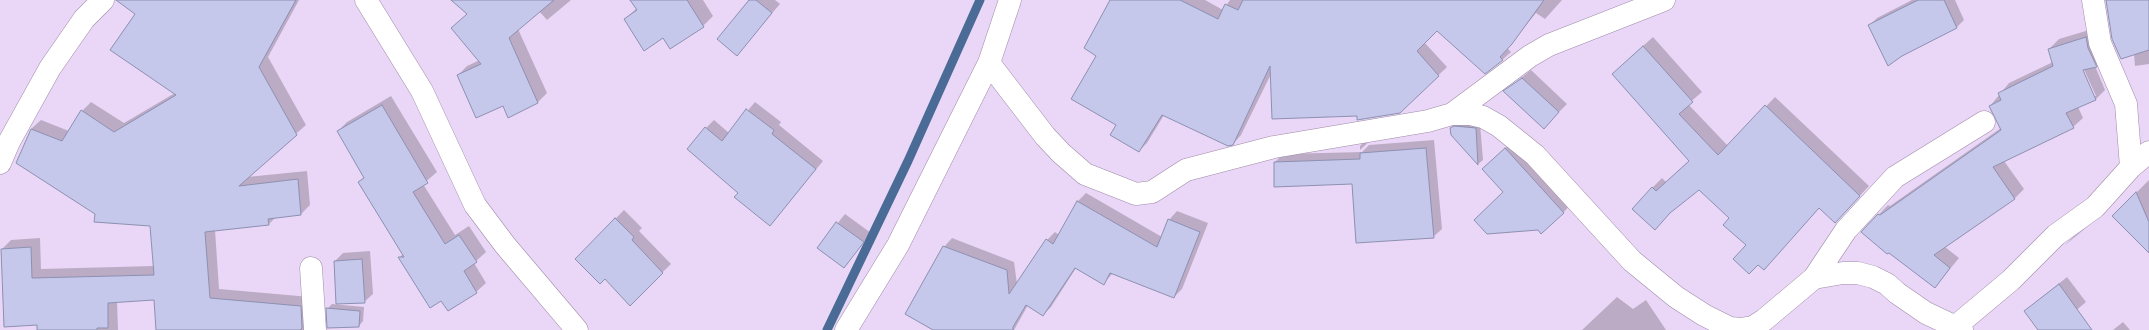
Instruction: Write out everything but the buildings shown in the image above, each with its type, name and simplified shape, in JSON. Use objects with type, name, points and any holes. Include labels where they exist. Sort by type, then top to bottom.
[{"type":"street","points":[[0,163],[9,142],[50,68],[84,20],[103,0]]},
{"type":"street","points":[[366,0],[422,91],[475,205],[505,245],[577,330]]},
{"type":"street","points":[[846,330],[898,244],[989,63],[1010,0]]},
{"type":"street","points":[[1452,114],[1530,56],[1549,45],[1664,0]]},
{"type":"street","points":[[2093,0],[2100,43],[2126,104],[2131,167]]},
{"type":"street","points":[[989,63],[1045,136],[1061,153],[1085,174],[1136,194],[1152,192],[1177,174],[1209,163],[1274,147],[1428,121],[1452,114],[1470,114],[1483,117],[1499,126],[1535,156],[1632,261],[1676,297],[1704,316],[1730,328],[1740,329],[1753,327],[1764,320],[1814,278],[1846,230],[1895,177],[1984,122]]},
{"type":"street","points":[[1814,278],[1843,273],[1858,273],[1873,277],[1887,284],[1897,294],[1926,313],[1959,328],[2011,280],[2056,235],[2095,207],[2131,167],[2149,152]]},
{"type":"street","points":[[311,268],[315,330]]},
{"type":"waterway","points":[[827,330],[908,161],[980,0]]}]
